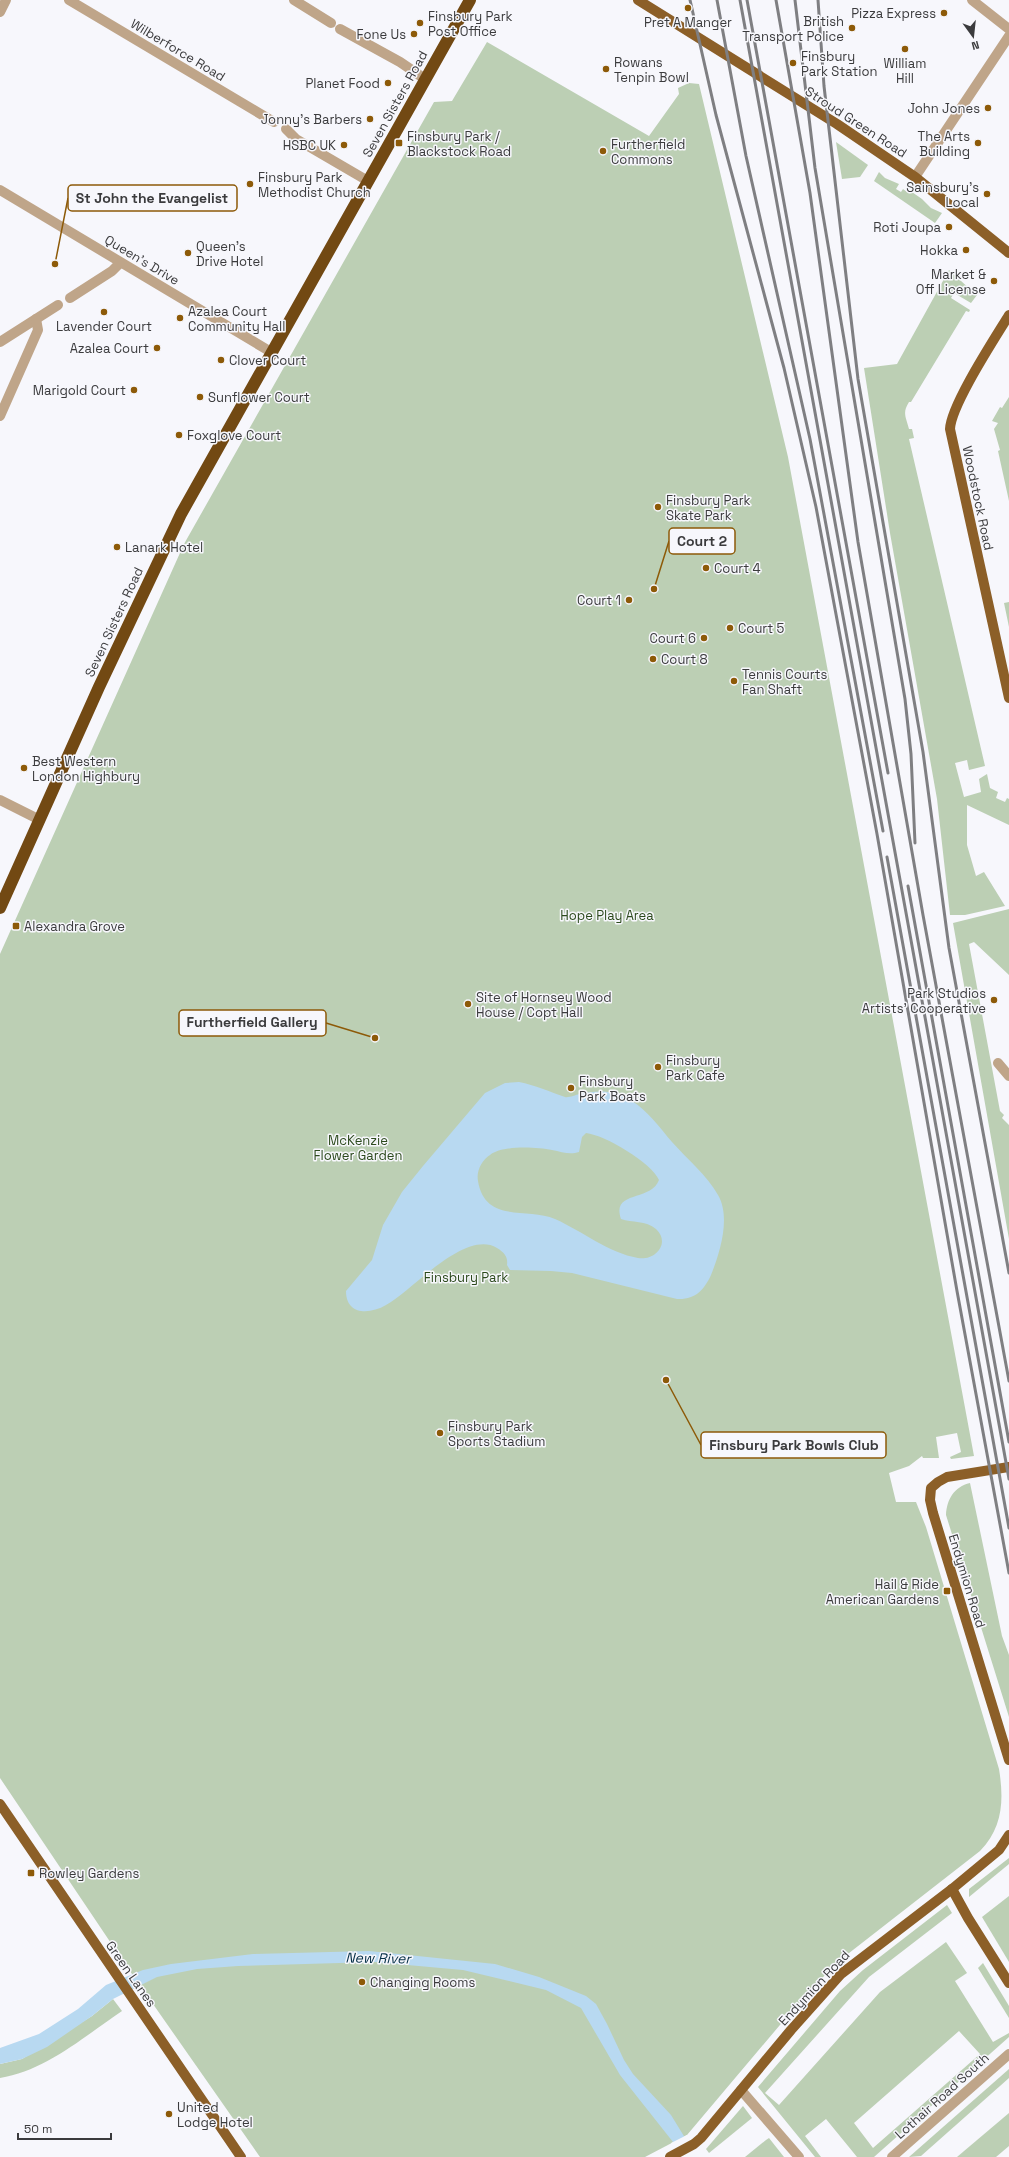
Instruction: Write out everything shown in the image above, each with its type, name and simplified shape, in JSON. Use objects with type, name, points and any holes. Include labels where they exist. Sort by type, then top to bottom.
[{"type":"highway","name":"Seven Sisters Road","points":[[0,908],[99,687],[171,535],[205,469],[470,0]]},
{"type":"main road","name":"Stroud Green Road","points":[[638,0],[837,124],[915,177],[1009,253]]},
{"type":"main road","name":"Woodstock Road","points":[[1009,315],[961,398],[951,420],[950,429],[1009,698]]},
{"type":"main road","name":"Endymion Road","points":[[1009,1467],[943,1479],[932,1488],[931,1504],[1009,1760]]},
{"type":"main road","name":"Green Lanes","points":[[0,1804],[109,1967],[241,2157]]},
{"type":"main road","name":"Endymion Road","points":[[671,2156],[692,2145],[701,2138],[841,1974],[952,1889],[999,1850],[1009,1835]]},
{"type":"main road","points":[[952,1889],[968,1918],[1009,1983]]},
{"type":"street","points":[[0,12],[6,0]]},
{"type":"street","name":"Wilberforce Road","points":[[69,0],[274,122]]},
{"type":"street","points":[[294,0],[336,26],[400,62],[425,79]]},
{"type":"street","points":[[972,0],[1009,29]]},
{"type":"street","points":[[915,177],[1009,36]]},
{"type":"street","points":[[286,129],[296,139],[368,181]]},
{"type":"street","name":"Queen's Drive","points":[[0,191],[271,352]]},
{"type":"street","points":[[70,298],[112,271],[120,262]]},
{"type":"street","points":[[0,342],[58,305]]},
{"type":"street","points":[[0,416],[38,330],[36,319]]},
{"type":"street","points":[[0,800],[40,820]]},
{"type":"street","points":[[998,1063],[1009,1076]]},
{"type":"street","name":"Lothair Road South","points":[[892,2157],[1009,2054]]},
{"type":"street","points":[[741,2090],[799,2157]]},
{"type":"green space","name":"Finsbury Park","points":[[487,42],[649,136],[679,94],[678,88],[689,83],[699,84],[788,457],[974,1456],[951,1459],[950,1457],[961,1452],[957,1433],[936,1437],[939,1458],[923,1458],[922,1456],[909,1466],[889,1473],[896,1502],[916,1502],[926,1527],[999,1769],[1001,1780],[1000,1813],[988,1842],[980,1851],[835,1964],[785,2019],[687,2135],[645,2157],[260,2157],[125,1964],[0,1778],[0,954],[184,544],[434,102],[452,101]]},
{"type":"green space","points":[[836,142],[868,165],[860,177],[842,179]]},
{"type":"green space","points":[[879,172],[885,178],[899,184],[896,189],[901,192],[903,189],[907,192],[909,190],[922,199],[931,208],[942,213],[935,223],[874,181]]},
{"type":"green space","points":[[949,270],[972,291],[975,287],[980,291],[971,303],[954,293],[951,298],[970,310],[969,312],[966,311],[911,402],[909,402],[905,412],[909,429],[912,429],[914,438],[909,439],[985,766],[969,770],[967,760],[955,763],[964,797],[981,792],[979,779],[987,774],[990,788],[998,792],[996,798],[1005,802],[1007,798],[1009,799],[1009,825],[967,805],[967,845],[976,876],[984,872],[1005,906],[965,915],[950,915],[937,799],[890,533],[864,368],[897,364]]},
{"type":"green space","points":[[1009,397],[1009,501],[998,451],[1000,450],[994,429],[998,423],[992,421],[1000,407],[1002,408]]},
{"type":"green space","points":[[1009,602],[1009,627],[1004,603]]},
{"type":"green space","points":[[1009,909],[1009,975],[974,942],[969,944],[1000,1111],[1004,1115],[1002,1118],[1009,1125],[1009,1239],[953,923]]},
{"type":"green space","points":[[970,1483],[1002,1636],[1009,1655],[1009,1717],[946,1515],[952,1494],[960,1487]]},
{"type":"green space","points":[[1009,1858],[1009,1864],[969,1897],[969,1889]]},
{"type":"green space","points":[[1009,1896],[1009,1962],[982,1917]]},
{"type":"green space","points":[[947,1905],[952,1913],[869,1977],[765,2093],[779,2105],[880,1992],[946,1942],[967,1973],[955,1981],[993,2042],[1009,2033],[1009,2037],[874,2157],[857,2157],[826,2119],[805,2136],[821,2157],[815,2157],[758,2087],[840,1991],[863,1970]],"holes":[[[959,2031],[980,2054],[873,2148],[854,2123]]]},
{"type":"green space","points":[[983,1963],[1009,2006],[1009,2018],[978,1968]]},
{"type":"green space","points":[[113,1999],[122,2011],[49,2060],[17,2074],[0,2078],[0,2064],[22,2059],[92,2016]]},
{"type":"green space","points":[[1009,2069],[1009,2078],[921,2156],[909,2157]]},
{"type":"green space","points":[[743,2106],[752,2118],[709,2153],[706,2149]]},
{"type":"green space","points":[[1009,2113],[1009,2146],[996,2157],[957,2157]]},
{"type":"green space","points":[[769,2138],[784,2157],[745,2157],[766,2140]]},
{"type":"water","points":[[505,1083],[525,1083],[566,1097],[593,1092],[613,1093],[632,1101],[654,1120],[708,1181],[718,1195],[722,1204],[724,1224],[721,1246],[711,1275],[698,1293],[689,1298],[677,1299],[572,1273],[510,1270],[504,1253],[497,1248],[484,1244],[470,1247],[455,1254],[386,1305],[373,1310],[360,1311],[354,1309],[350,1305],[347,1299],[346,1291],[372,1260],[383,1225],[402,1192],[485,1093]],"holes":[[[586,1133],[616,1144],[638,1158],[655,1173],[659,1180],[655,1187],[627,1200],[622,1204],[619,1210],[621,1219],[648,1224],[656,1229],[660,1234],[662,1240],[659,1250],[650,1257],[638,1258],[606,1247],[555,1219],[498,1209],[489,1203],[482,1194],[478,1181],[478,1173],[480,1166],[490,1155],[511,1148],[545,1149],[566,1153],[576,1153],[579,1152],[582,1137]]]},
{"type":"water","name":"New River","points":[[369,1951],[495,1964],[539,1977],[586,1996],[596,2004],[624,2060],[633,2074],[671,2115],[690,2146],[677,2153],[673,2142],[620,2075],[581,2008],[546,1990],[463,1970],[374,1962],[238,1966],[197,1969],[157,1977],[113,1999],[92,2016],[47,2047],[22,2059],[0,2064],[0,2048],[39,2034],[78,2009],[106,1985],[143,1970],[171,1964],[253,1954]]},
{"type":"pier","points":[[687,2135],[697,2157],[677,2157],[671,2143]]},
{"type":"railway","points":[[690,0],[716,115],[784,368],[816,507],[877,834],[957,1291],[1009,1573]]},
{"type":"railway","points":[[717,0],[746,156],[810,439],[883,831]]},
{"type":"railway","points":[[740,0],[1009,1479]]},
{"type":"railway","points":[[747,0],[888,773]]},
{"type":"railway","points":[[776,0],[810,193],[858,542],[923,915],[1009,1381]]},
{"type":"railway","points":[[795,0],[815,168],[905,699],[911,754],[915,843]]},
{"type":"railway","points":[[818,0],[824,86],[858,379],[923,752],[949,948],[1009,1273]]},
{"type":"railway","points":[[887,857],[1009,1528]]},
{"type":"railway","points":[[908,886],[1009,1442]]},
{"type":"place","name":"Pret A Manger","points":[[688,8]]},
{"type":"place","name":"Pizza Express","points":[[944,13]]},
{"type":"place","name":"Finsbury Park Post Office","points":[[420,23]]},
{"type":"place","name":"British Transport Police","points":[[852,28]]},
{"type":"place","name":"Fone Us","points":[[414,34]]},
{"type":"place","name":"William Hill","points":[[905,49]]},
{"type":"place","name":"Finsbury Park Station","points":[[793,63]]},
{"type":"place","name":"Rowans Tenpin Bowl","points":[[606,69]]},
{"type":"place","name":"Planet Food","points":[[388,83]]},
{"type":"place","name":"John Jones","points":[[988,108]]},
{"type":"place","name":"Jonny's Barbers","points":[[370,119]]},
{"type":"place","name":"Finsbury Park / Blackstock Road","points":[[399,143]]},
{"type":"place","name":"The Arts Building","points":[[978,143]]},
{"type":"place","name":"HSBC UK","points":[[344,145]]},
{"type":"place","name":"Furtherfield Commons","points":[[603,151]]},
{"type":"place","name":"Finsbury Park Methodist Church","points":[[250,184]]},
{"type":"place","name":"Sainsbury's Local","points":[[987,194]]},
{"type":"place","name":"Roti Joupa","points":[[949,227]]},
{"type":"place","name":"Hokka","points":[[966,250]]},
{"type":"place","name":"Queen's Drive Hotel","points":[[188,253]]},
{"type":"place","name":"St John the Evangelist","points":[[55,264]]},
{"type":"place","name":"Market & Off License","points":[[994,281]]},
{"type":"place","name":"Lavender Court","points":[[104,312]]},
{"type":"place","name":"Azalea Court Community Hall","points":[[180,318]]},
{"type":"place","name":"Azalea Court","points":[[157,348]]},
{"type":"place","name":"Clover Court","points":[[221,360]]},
{"type":"place","name":"Marigold Court","points":[[134,390]]},
{"type":"place","name":"Sunflower Court","points":[[200,397]]},
{"type":"place","name":"Foxglove Court","points":[[179,435]]},
{"type":"place","name":"Finsbury Park Skate Park","points":[[658,507]]},
{"type":"place","name":"Lanark Hotel","points":[[117,547]]},
{"type":"place","name":"Court 4","points":[[706,568]]},
{"type":"place","name":"Court 2","points":[[654,589]]},
{"type":"place","name":"Court 1","points":[[629,600]]},
{"type":"place","name":"Court 5","points":[[730,628]]},
{"type":"place","name":"Court 6","points":[[704,638]]},
{"type":"place","name":"Court 8","points":[[653,659]]},
{"type":"place","name":"Tennis Courts Fan Shaft","points":[[734,681]]},
{"type":"place","name":"Best Western London Highbury","points":[[24,768]]},
{"type":"place","name":"Alexandra Grove","points":[[16,926]]},
{"type":"place","name":"Park Studios Artists' Cooperative","points":[[994,1000]]},
{"type":"place","name":"Site of Hornsey Wood House / Copt Hall","points":[[468,1004]]},
{"type":"place","name":"Furtherfield Gallery","points":[[375,1038]]},
{"type":"place","name":"Finsbury Park Cafe","points":[[658,1067]]},
{"type":"place","name":"Finsbury Park Boats","points":[[571,1088]]},
{"type":"place","name":"Finsbury Park Bowls Club","points":[[666,1380]]},
{"type":"place","name":"Finsbury Park Sports Stadium","points":[[440,1433]]},
{"type":"place","name":"Hail & Ride American Gardens","points":[[947,1591]]},
{"type":"place","name":"Rowley Gardens","points":[[31,1873]]},
{"type":"place","name":"Changing Rooms","points":[[362,1982]]},
{"type":"place","name":"United Lodge Hotel","points":[[169,2114]]},
{"type":"park label","name":"Hope Play Area","points":[[607,915]]},
{"type":"park label","name":"McKenzie Flower Garden","points":[[358,1148]]}]
